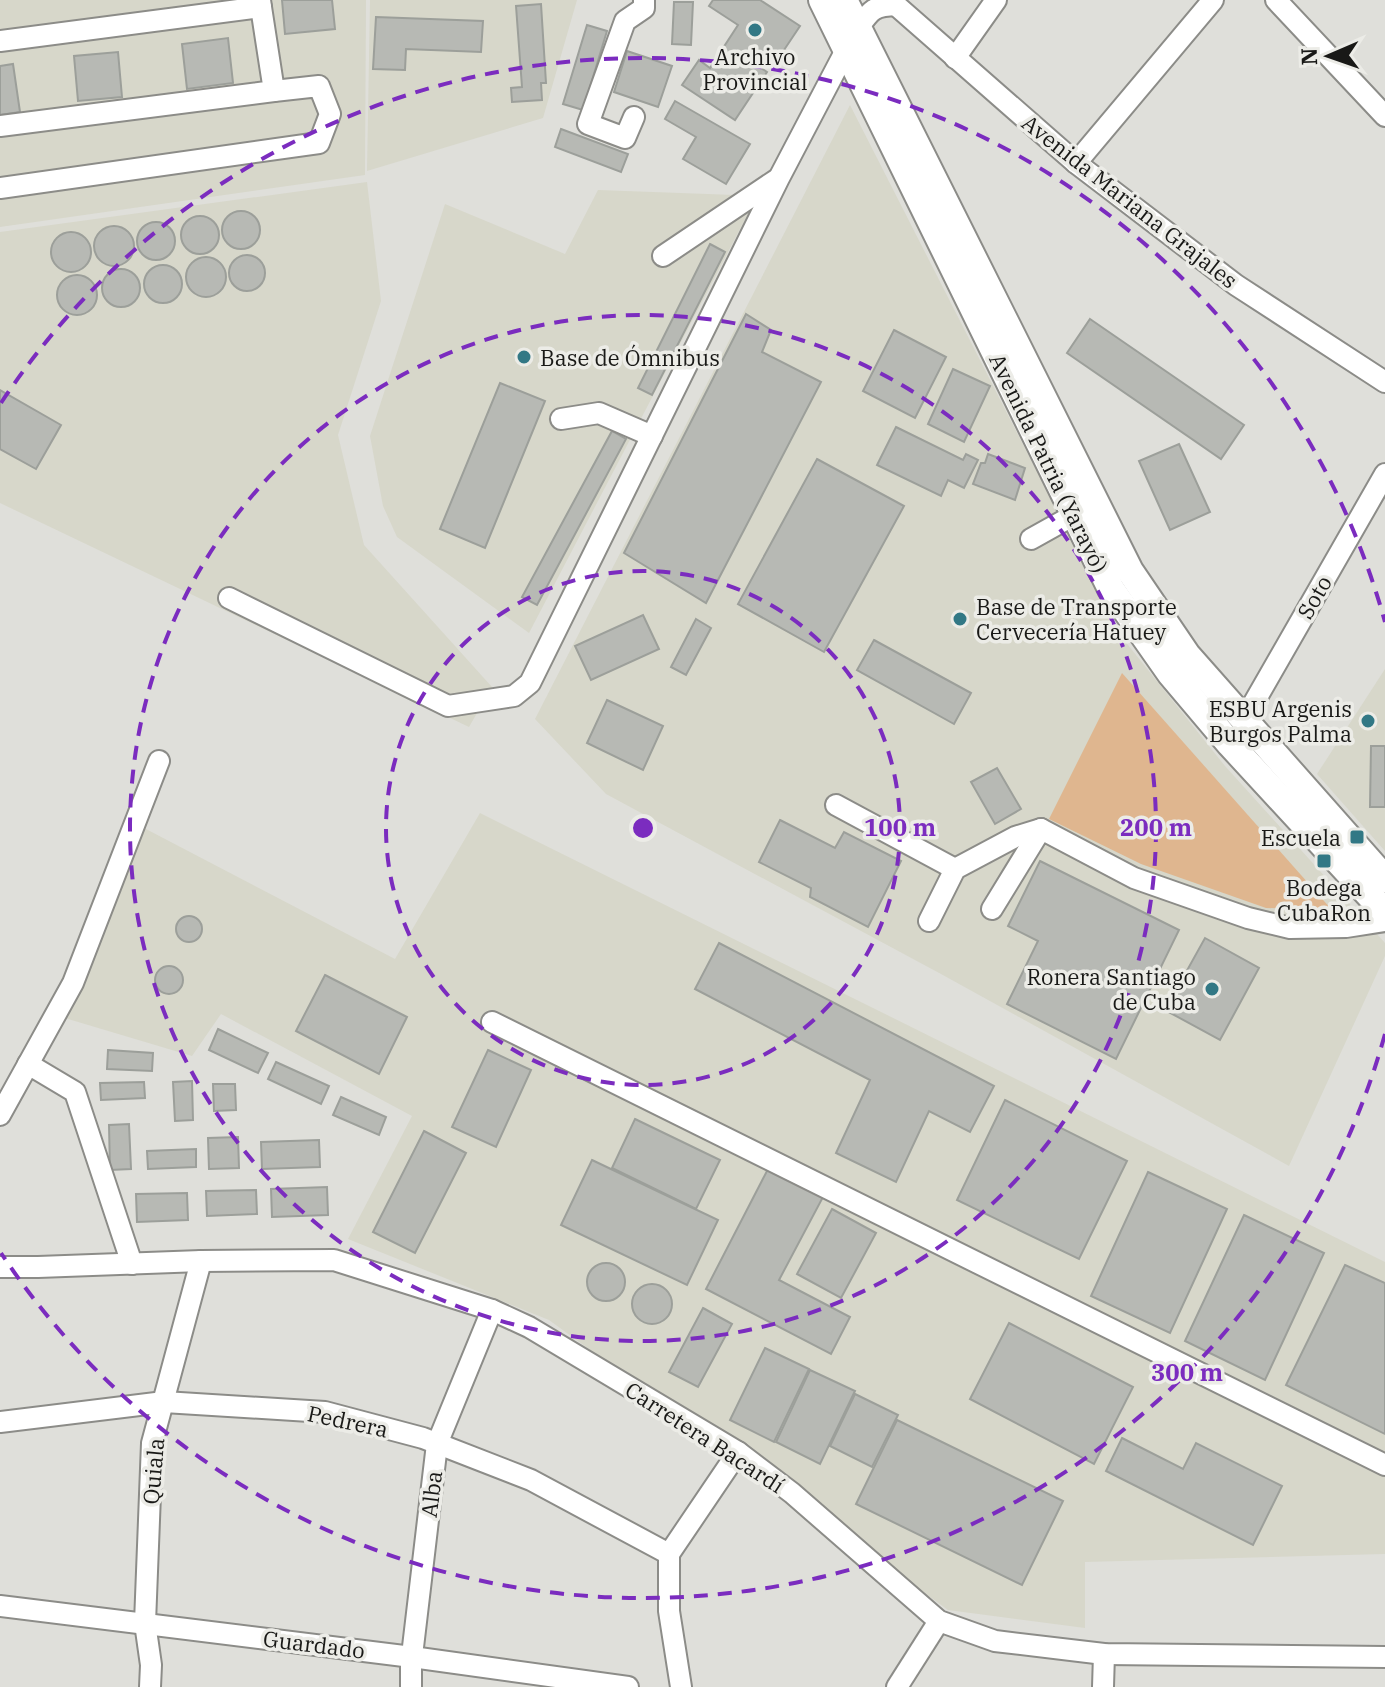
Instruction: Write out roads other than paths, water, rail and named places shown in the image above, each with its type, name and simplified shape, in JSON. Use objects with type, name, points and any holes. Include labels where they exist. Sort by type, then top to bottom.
[{"type":"main road","name":"Avenida Patria (Yarayó)","points":[[822,0],[852,39],[1130,571],[1187,655],[1385,879]]},
{"type":"main road","name":"Avenida Patria (Yarayó)","points":[[844,0],[852,39],[1111,589],[1170,673],[1230,744],[1385,912]]},
{"type":"street","points":[[634,117],[625,138],[588,124],[625,21],[644,8],[644,0]]},
{"type":"street","points":[[955,58],[996,0]]},
{"type":"street","points":[[1076,163],[1213,0]]},
{"type":"street","points":[[1276,0],[1385,116]]},
{"type":"street","points":[[229,598],[448,706],[514,696],[530,683],[779,178],[852,39],[869,13],[893,2]]},
{"type":"street","name":"Avenida Mariana Grajales","points":[[893,2],[1076,163],[1236,285],[1385,382]]},
{"type":"street","points":[[0,41],[261,4],[274,91]]},
{"type":"street","points":[[0,126],[319,86],[330,114],[319,143],[0,188]]},
{"type":"street","points":[[663,256],[779,178]]},
{"type":"street","points":[[561,419],[599,413],[652,436]]},
{"type":"street","name":"Soto","points":[[1244,720],[1385,474]]},
{"type":"street","points":[[1031,539],[1074,515]]},
{"type":"street","points":[[0,1115],[73,983],[159,761]]},
{"type":"street","points":[[836,805],[955,869]]},
{"type":"street","points":[[992,909],[1041,829]]},
{"type":"street","points":[[929,921],[955,869],[1015,837],[1041,829],[1134,878],[1248,918],[1290,928],[1346,927],[1385,921]]},
{"type":"street","points":[[492,1022],[1385,1465]]},
{"type":"street","points":[[28,1064],[75,1092],[132,1264]]},
{"type":"street","name":"Carretera Bacardí","points":[[0,1267],[334,1260],[492,1310],[529,1327],[738,1452],[792,1493],[939,1621],[995,1641],[1104,1654],[1385,1657]]},
{"type":"street","name":"Quiala","points":[[150,1687],[151,1665],[145,1623],[152,1443],[201,1261]]},
{"type":"street","name":"Alba","points":[[411,1687],[437,1444],[492,1310]]},
{"type":"street","name":"Pedrera","points":[[0,1422],[164,1402],[325,1412],[423,1438],[531,1480],[669,1554]]},
{"type":"street","points":[[681,1687],[669,1611],[669,1554],[738,1452]]},
{"type":"street","name":"Guardado","points":[[0,1606],[628,1687]]},
{"type":"street","points":[[897,1687],[939,1621]]},
{"type":"street","points":[[1103,1687],[1104,1654]]},
{"type":"place","name":"Archivo Provincial","points":[[755,30]]},
{"type":"place","name":"Base de Ómnibus","points":[[524,357]]},
{"type":"place","name":"Base de Transporte Cervecería Hatuey","points":[[960,619]]},
{"type":"place","name":"ESBU Argenis Burgos Palma","points":[[1368,721]]},
{"type":"place","name":"Escuela","points":[[1357,837]]},
{"type":"place","name":"Bodega CubaRon","points":[[1324,861]]},
{"type":"place","name":"Ronera Santiago de Cuba","points":[[1212,989]]}]
